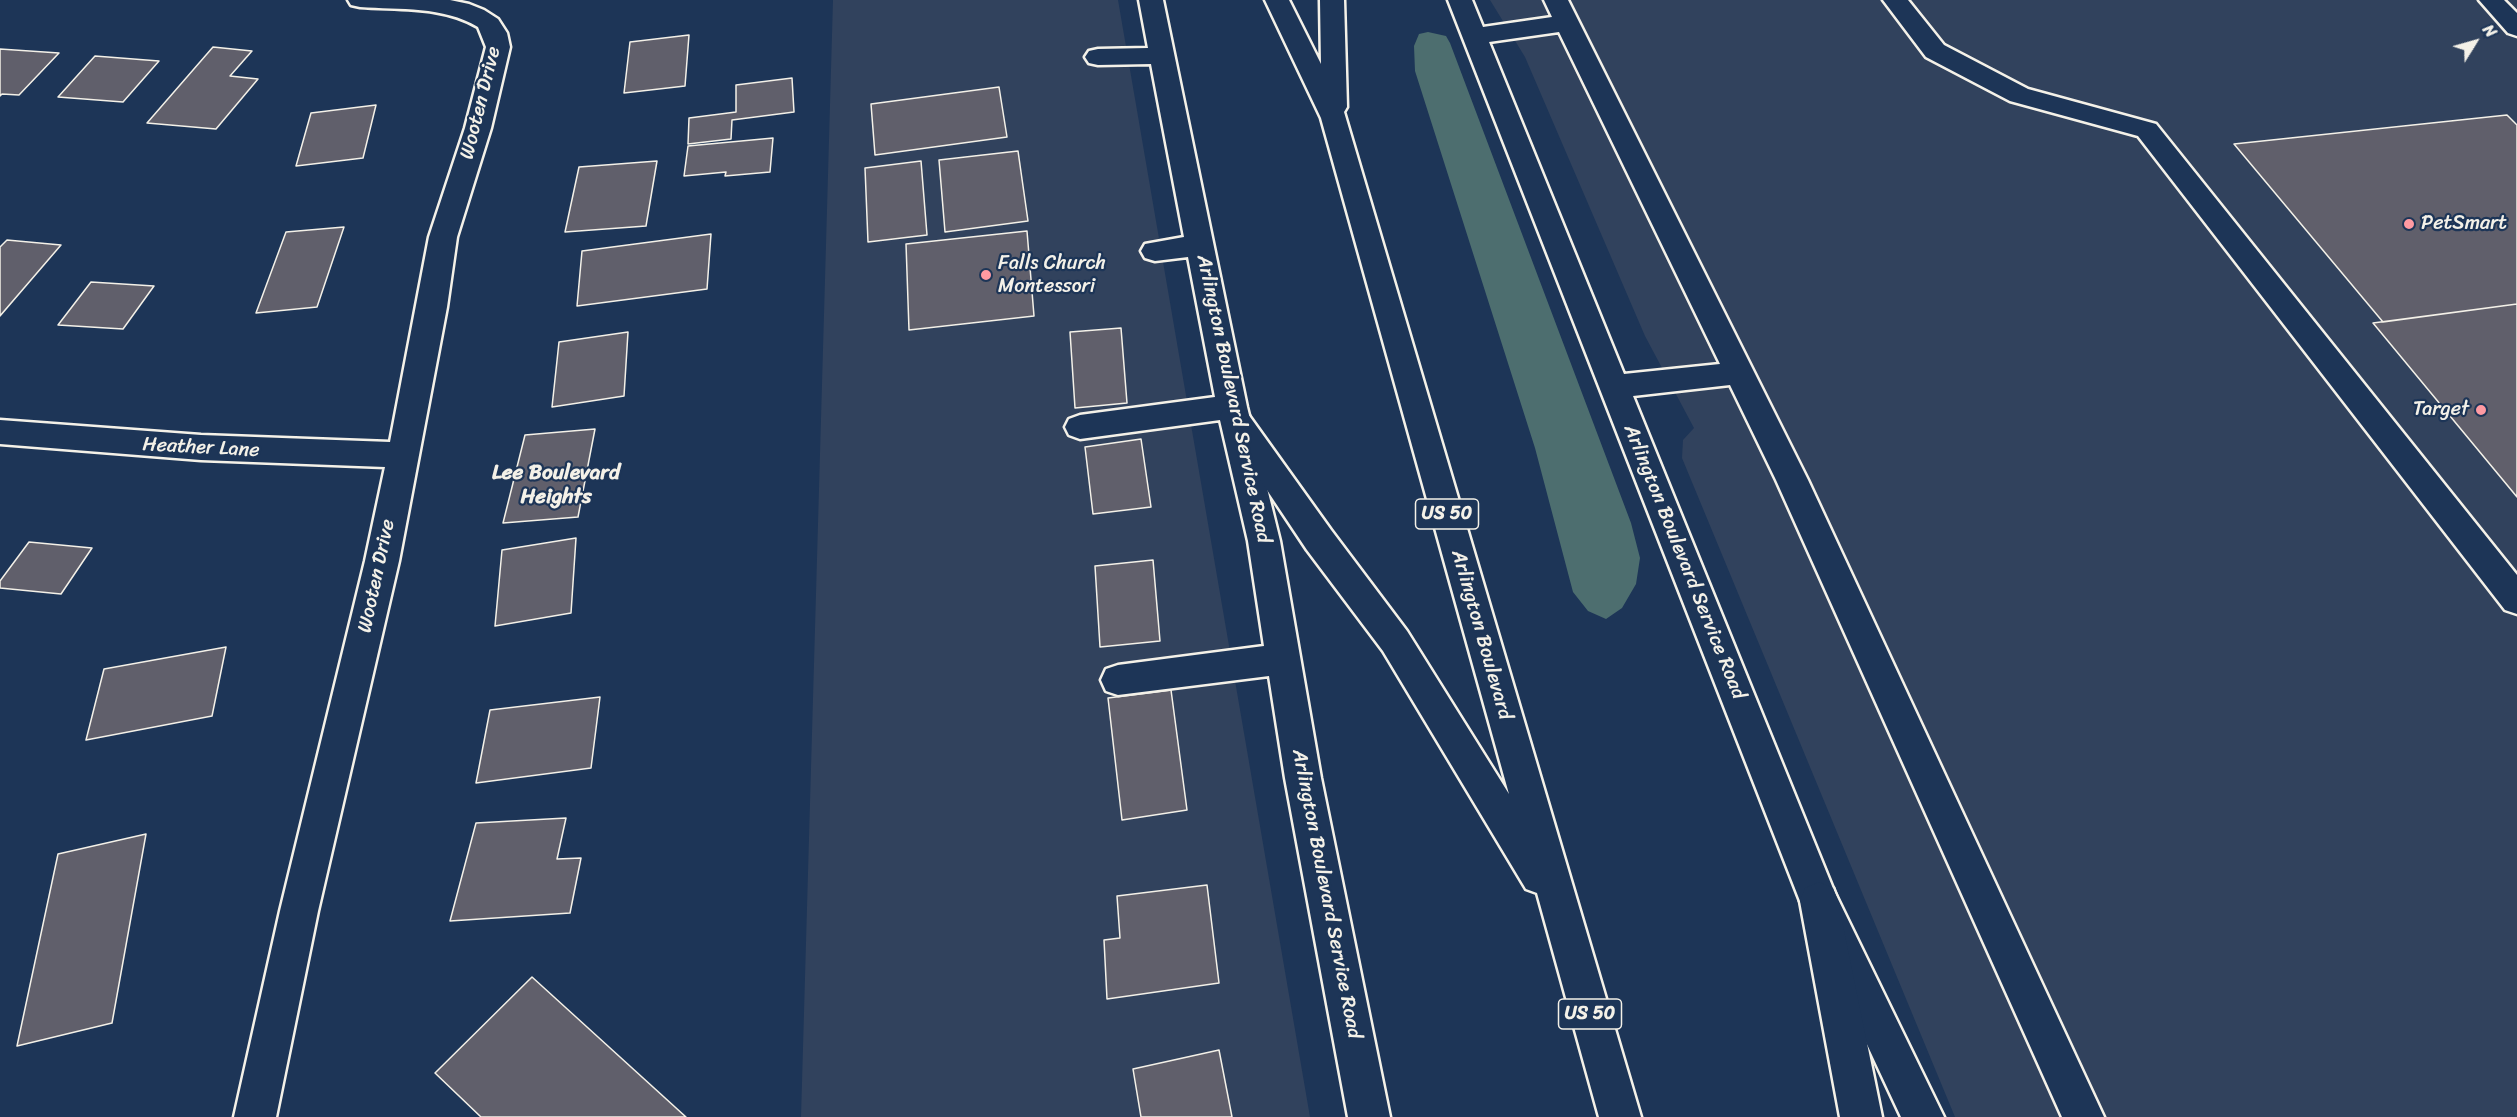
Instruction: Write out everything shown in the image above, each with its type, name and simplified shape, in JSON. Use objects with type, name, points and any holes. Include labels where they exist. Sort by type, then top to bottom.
[{"type":"main road","name":"Wooten Drive","points":[[255,1117],[299,911],[381,561],[432,307],[443,237],[478,128],[498,47],[489,23],[471,12],[446,6],[360,0]]},
{"type":"main road","name":"Arlington Boulevard Service Road","points":[[1151,0],[1233,413],[1264,541],[1307,798],[1369,1117]]},
{"type":"main road","name":"Arlington Boulevard","points":[[1277,0],[1334,118],[1620,1117]]},
{"type":"main road","name":"Arlington Boulevard","points":[[1332,0],[1334,118]]},
{"type":"main road","name":"Arlington Boulevard Service Road","points":[[1460,0],[1819,901],[1923,1117]]},
{"type":"main road","points":[[1895,0],[1935,51],[2019,95],[2147,130],[2517,600]]},
{"type":"main road","points":[[2491,0],[2517,28]]},
{"type":"main road","points":[[1474,36],[1561,11],[1792,480],[2083,1117]]},
{"type":"main road","points":[[1098,57],[1162,56]]},
{"type":"main road","points":[[1155,251],[1200,245]]},
{"type":"main road","points":[[1614,387],[1739,373]]},
{"type":"main road","points":[[1080,427],[1233,413],[1319,540],[1395,641],[1560,910]]},
{"type":"main road","name":"Heather Lane","points":[[0,432],[163,447],[402,455]]},
{"type":"main road","points":[[1118,680],[1284,659]]},
{"type":"main road","points":[[1819,901],[1861,1117]]},
{"type":"shaded area","points":[[833,0],[1118,0],[1310,1117],[801,1117]]},
{"type":"shaded area","points":[[1490,0],[2517,0],[2517,1117],[1955,1117],[1682,458],[1683,440],[1694,428],[1645,336],[1525,57]]},
{"type":"green space","points":[[1428,32],[1446,36],[1450,43],[1631,523],[1640,558],[1636,584],[1622,608],[1606,619],[1588,611],[1573,592],[1535,448],[1415,71],[1414,46],[1419,34]]},
{"type":"building","points":[[689,35],[685,86],[624,93],[630,42]]},
{"type":"building","points":[[213,47],[252,51],[230,76],[258,79],[216,129],[147,123]]},
{"type":"building","points":[[0,49],[59,53],[19,95],[2,94],[0,96]]},
{"type":"building","points":[[95,56],[159,61],[123,102],[58,97]]},
{"type":"building","points":[[792,78],[794,112],[732,120],[731,139],[688,144],[689,118],[736,112],[736,85]]},
{"type":"building","points":[[999,87],[1007,137],[875,155],[871,104]]},
{"type":"building","points":[[376,105],[363,158],[296,166],[311,113]]},
{"type":"building","name":"PetSmart","points":[[2507,115],[2517,125],[2517,304],[2383,322],[2234,144]]},
{"type":"building","points":[[773,138],[770,172],[725,176],[726,172],[684,176],[688,146]]},
{"type":"building","points":[[1018,151],[1028,221],[945,232],[939,160]]},
{"type":"building","points":[[657,161],[646,226],[565,232],[579,167]]},
{"type":"building","points":[[921,161],[927,235],[868,242],[865,168]]},
{"type":"building","points":[[344,227],[317,307],[256,313],[286,232]]},
{"type":"building","points":[[1027,231],[1034,316],[909,330],[906,244]]},
{"type":"building","points":[[711,234],[707,289],[577,306],[582,251]]},
{"type":"building","points":[[7,240],[61,245],[0,316],[0,247]]},
{"type":"building","points":[[91,282],[154,286],[123,329],[58,325]]},
{"type":"building","name":"Target","points":[[2517,304],[2517,497],[2373,323]]},
{"type":"building","points":[[1121,328],[1127,403],[1075,408],[1070,332]]},
{"type":"building","points":[[628,332],[624,396],[552,407],[559,342]]},
{"type":"building","points":[[595,429],[578,517],[503,523],[525,435]]},
{"type":"building","points":[[1141,439],[1151,507],[1093,514],[1085,447]]},
{"type":"building","points":[[576,538],[571,613],[495,626],[502,550]]},
{"type":"building","points":[[29,542],[92,548],[61,594],[0,588],[0,581]]},
{"type":"building","points":[[1153,560],[1160,641],[1100,647],[1095,566]]},
{"type":"building","points":[[226,647],[212,716],[86,740],[104,669]]},
{"type":"building","points":[[1171,690],[1187,810],[1122,820],[1108,698]]},
{"type":"building","points":[[600,697],[591,768],[476,783],[490,710]]},
{"type":"building","points":[[566,818],[557,859],[581,858],[570,913],[450,921],[476,823]]},
{"type":"building","points":[[146,834],[112,1023],[17,1046],[58,854]]},
{"type":"building","points":[[1207,885],[1219,983],[1107,999],[1104,940],[1120,938],[1117,896]]},
{"type":"building","points":[[532,977],[686,1117],[481,1117],[435,1073]]},
{"type":"building","points":[[1219,1050],[1232,1117],[1141,1117],[1133,1069]]},
{"type":"place","name":"PetSmart","points":[[2409,224]]},
{"type":"place","name":"Falls Church Montessori","points":[[986,275]]},
{"type":"place","name":"Target","points":[[2481,410]]},
{"type":"district","name":"Lee Boulevard Heights","points":[[556,486]]}]
